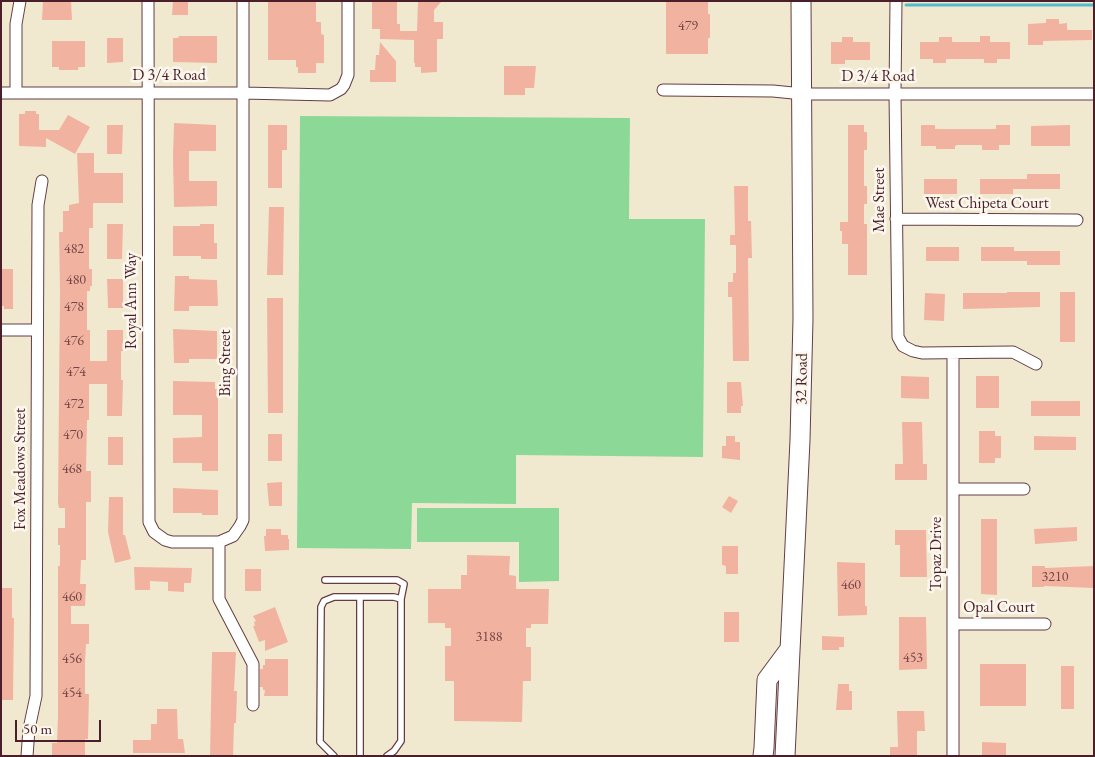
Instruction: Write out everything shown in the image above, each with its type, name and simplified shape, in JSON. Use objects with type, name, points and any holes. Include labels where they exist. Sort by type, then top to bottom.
[{"type":"main road","name":"32 Road","points":[[785,756],[803,338],[801,1]]},
{"type":"main road","points":[[763,756],[767,680],[790,649]]},
{"type":"street","points":[[16,93],[16,24],[20,1]]},
{"type":"street","name":"Royal Ann Way","points":[[148,1],[149,522],[154,532],[165,540],[172,542],[219,542]]},
{"type":"street","name":"Bing Street","points":[[219,542],[233,536],[242,520],[242,1]]},
{"type":"street","name":"D 3/4 Road","points":[[1,93],[323,95],[336,93],[344,85],[348,75],[348,1]]},
{"type":"street","name":"Mae Street","points":[[896,1],[895,93],[898,337],[903,346],[913,351],[953,353],[1013,352],[1036,364]]},
{"type":"street","name":"D 3/4 Road","points":[[663,90],[773,91],[802,94],[1094,94]]},
{"type":"street","name":"Fox Meadows Street","points":[[27,756],[29,729],[36,696],[38,205],[42,181]]},
{"type":"street","name":"West Chipeta Court","points":[[896,220],[1077,220]]},
{"type":"street","points":[[1,330],[37,330]]},
{"type":"street","name":"Topaz Drive","points":[[953,353],[953,756]]},
{"type":"street","points":[[953,489],[1024,489]]},
{"type":"street","points":[[219,542],[219,599],[253,664],[253,705]]},
{"type":"street","name":"Opal Court","points":[[953,624],[1045,624]]},
{"type":"lane","points":[[325,580],[397,580],[404,584],[401,599],[401,741],[394,751],[387,756]]},
{"type":"lane","points":[[334,756],[320,742],[321,607],[324,601],[334,597],[394,597],[401,599]]},
{"type":"lane","points":[[360,597],[360,756]]},
{"type":"green space","points":[[300,116],[630,118],[629,219],[705,219],[703,457],[516,455],[516,504],[412,503],[411,549],[297,548]]},
{"type":"green space","points":[[417,508],[559,508],[559,581],[519,582],[519,542],[417,542]]},
{"type":"building","points":[[43,1],[71,1],[72,20],[42,20]]},
{"type":"building","points":[[173,1],[188,1],[188,15],[172,15]]},
{"type":"building","points":[[268,1],[316,1],[316,22],[321,22],[321,34],[324,35],[324,63],[316,63],[316,73],[298,73],[296,60],[268,60]]},
{"type":"building","points":[[372,1],[397,1],[397,24],[400,24],[400,31],[417,31],[418,1],[442,1],[434,10],[434,22],[443,22],[443,39],[437,39],[437,72],[421,73],[421,67],[415,67],[414,40],[380,39],[380,29],[372,29]]},
{"type":"building","points":[[666,1],[708,1],[710,38],[708,38],[708,54],[666,54]]},
{"type":"building","points":[[1046,19],[1059,19],[1059,24],[1067,23],[1067,30],[1092,30],[1092,40],[1043,41],[1043,45],[1028,45],[1028,24],[1046,23]]},
{"type":"building","points":[[179,36],[217,36],[217,63],[173,62],[173,38],[178,38]]},
{"type":"building","points":[[980,36],[990,36],[990,42],[1010,42],[1010,59],[997,59],[997,63],[984,63],[984,59],[946,59],[946,63],[933,63],[933,59],[920,59],[920,42],[939,42],[939,37],[952,37],[952,42],[980,42]]},
{"type":"building","points":[[842,37],[853,37],[853,42],[870,42],[870,60],[845,60],[845,64],[831,64],[831,42],[842,42]]},
{"type":"building","points":[[107,38],[123,38],[123,62],[107,63]]},
{"type":"building","points":[[52,41],[85,41],[85,67],[78,67],[78,70],[59,70],[59,67],[52,67]]},
{"type":"building","points":[[380,42],[396,61],[396,82],[370,82],[370,70],[375,70],[376,55],[379,55]]},
{"type":"building","points":[[504,66],[536,66],[534,88],[525,88],[525,95],[504,95]]},
{"type":"building","points":[[25,111],[36,111],[36,114],[39,114],[39,130],[59,130],[68,115],[90,127],[75,154],[46,138],[46,147],[19,146],[19,114],[25,114]]},
{"type":"building","points":[[174,123],[216,125],[216,151],[189,151],[189,181],[217,181],[217,206],[174,207]]},
{"type":"building","points":[[107,125],[123,125],[122,154],[107,154]]},
{"type":"building","points":[[268,125],[287,125],[287,150],[282,150],[282,188],[268,188]]},
{"type":"building","points":[[848,125],[864,125],[864,132],[867,132],[867,150],[864,150],[864,186],[867,186],[867,204],[864,204],[864,224],[867,224],[867,275],[848,275],[848,244],[842,244],[842,231],[840,231],[840,222],[848,222]]},
{"type":"building","points":[[921,125],[935,125],[935,129],[996,129],[996,125],[1010,125],[1010,145],[999,145],[999,150],[982,150],[982,145],[957,145],[955,149],[936,149],[936,146],[921,146]]},
{"type":"building","points":[[1070,125],[1070,146],[1031,146],[1031,126]]},
{"type":"building","points":[[77,153],[94,153],[94,173],[123,173],[123,203],[93,203],[93,228],[89,228],[89,269],[92,269],[92,286],[90,286],[90,291],[87,291],[87,330],[90,330],[90,361],[107,361],[107,330],[123,330],[123,351],[121,351],[121,380],[123,380],[122,416],[107,416],[107,384],[89,384],[86,471],[91,471],[91,502],[86,502],[86,560],[81,560],[80,584],[86,584],[85,606],[71,606],[71,624],[89,624],[89,644],[86,644],[85,662],[85,694],[89,694],[88,739],[85,739],[85,756],[52,756],[52,743],[57,743],[58,716],[58,566],[60,566],[60,545],[58,545],[58,528],[65,528],[65,508],[59,508],[58,503],[59,232],[63,232],[63,211],[69,211],[69,205],[79,203]]},
{"type":"building","points":[[1027,174],[1060,174],[1060,189],[1013,189],[1013,194],[980,194],[980,179],[1027,179]]},
{"type":"building","points":[[924,179],[957,179],[957,194],[924,194]]},
{"type":"building","points":[[734,186],[748,186],[748,221],[751,221],[752,258],[748,258],[749,361],[733,361],[732,297],[728,297],[728,282],[733,282],[733,273],[736,273],[736,245],[730,245],[730,235],[735,235]]},
{"type":"building","points":[[269,207],[284,207],[283,275],[267,275]]},
{"type":"building","points":[[107,224],[123,224],[122,259],[107,259]]},
{"type":"building","points":[[200,224],[214,224],[214,243],[217,243],[217,259],[201,259],[201,256],[173,256],[173,226],[200,226]]},
{"type":"building","points":[[926,247],[959,247],[959,261],[926,261]]},
{"type":"building","points":[[981,247],[1014,247],[1014,251],[1060,251],[1060,265],[1027,265],[1027,261],[981,261]]},
{"type":"building","points":[[1,269],[13,269],[13,309],[4,309],[4,306],[1,306]]},
{"type":"building","points":[[175,276],[189,276],[189,279],[217,280],[218,306],[189,306],[189,311],[174,311]]},
{"type":"building","points":[[107,279],[123,279],[123,308],[108,308]]},
{"type":"building","points":[[1040,292],[1040,307],[963,309],[963,293]]},
{"type":"building","points":[[1060,292],[1075,292],[1075,342],[1060,342]]},
{"type":"building","points":[[925,293],[945,294],[944,321],[924,320]]},
{"type":"building","points":[[267,298],[283,298],[283,413],[268,413]]},
{"type":"building","points":[[173,329],[217,331],[217,359],[189,359],[189,363],[174,363]]},
{"type":"building","points":[[901,376],[929,377],[929,399],[901,398]]},
{"type":"building","points":[[976,376],[999,376],[999,408],[976,408]]},
{"type":"building","points":[[173,381],[215,382],[215,389],[218,389],[218,471],[202,471],[202,463],[173,463],[173,438],[202,437],[202,415],[173,415]]},
{"type":"building","points":[[727,382],[741,382],[743,406],[741,406],[741,413],[727,413]]},
{"type":"building","points":[[1031,401],[1080,401],[1080,416],[1031,416]]},
{"type":"building","points":[[902,422],[922,422],[923,464],[927,464],[927,480],[895,480],[895,464],[903,464]]},
{"type":"building","points":[[979,431],[995,431],[995,436],[1001,436],[1001,458],[995,458],[995,463],[979,463]]},
{"type":"building","points":[[268,434],[282,434],[282,461],[268,461]]},
{"type":"building","points":[[726,436],[735,436],[735,442],[740,442],[740,460],[722,458],[722,446],[726,446]]},
{"type":"building","points":[[1034,436],[1076,437],[1076,450],[1034,450]]},
{"type":"building","points":[[108,437],[123,437],[123,465],[108,465]]},
{"type":"building","points":[[282,482],[282,506],[269,506],[267,483]]},
{"type":"building","points":[[173,488],[218,490],[218,515],[173,513]]},
{"type":"building","points":[[729,496],[738,501],[731,513],[722,507]]},
{"type":"building","points":[[109,497],[123,497],[123,535],[125,535],[131,559],[115,563],[108,532]]},
{"type":"building","points":[[981,519],[997,519],[997,595],[981,594]]},
{"type":"building","points":[[1077,527],[1077,541],[1035,544],[1034,529]]},
{"type":"building","points":[[266,529],[281,529],[281,535],[288,535],[289,550],[265,551],[264,536],[266,536]]},
{"type":"building","points":[[895,530],[926,530],[927,577],[900,577],[900,545],[895,545]]},
{"type":"building","points":[[722,546],[738,546],[738,574],[726,574],[726,566],[722,565]]},
{"type":"building","points":[[467,555],[510,556],[509,575],[516,576],[516,589],[549,589],[548,624],[531,624],[531,628],[526,628],[526,647],[531,647],[531,681],[523,681],[522,722],[454,721],[454,681],[445,681],[445,646],[451,646],[451,628],[445,628],[445,623],[428,623],[428,589],[461,589],[461,575],[467,575]]},
{"type":"building","points":[[837,562],[865,563],[865,606],[867,606],[867,615],[838,616]]},
{"type":"building","points":[[1032,566],[1045,566],[1045,568],[1094,566],[1094,588],[1032,587]]},
{"type":"building","points":[[134,567],[192,568],[191,583],[184,583],[184,592],[168,591],[168,582],[150,581],[150,590],[135,590]]},
{"type":"building","points":[[245,569],[261,569],[261,591],[245,591]]},
{"type":"building","points":[[1,588],[12,588],[12,618],[14,618],[13,700],[1,700]]},
{"type":"building","points":[[275,607],[288,642],[265,651],[265,640],[259,642],[253,626],[255,626],[254,622],[256,621],[253,616]]},
{"type":"building","points":[[724,612],[739,612],[739,642],[724,642]]},
{"type":"building","points":[[899,617],[926,617],[927,669],[899,670]]},
{"type":"building","points":[[822,636],[844,637],[844,647],[839,647],[839,650],[822,650]]},
{"type":"building","points":[[212,652],[236,652],[234,691],[237,691],[233,756],[210,756]]},
{"type":"building","points":[[265,659],[288,659],[288,696],[264,696],[265,690],[263,690],[263,687],[260,687],[260,669],[263,669],[263,665],[265,665]]},
{"type":"building","points":[[980,664],[1026,664],[1026,706],[980,706]]},
{"type":"building","points":[[1061,666],[1074,666],[1074,709],[1061,709]]},
{"type":"building","points":[[838,684],[849,684],[849,691],[852,691],[852,710],[836,710]]},
{"type":"building","points":[[157,709],[177,709],[178,739],[183,739],[185,753],[133,753],[133,740],[151,740],[151,724],[157,724]]},
{"type":"building","points":[[897,711],[924,711],[925,731],[917,731],[917,756],[890,756],[890,747],[898,747]]},
{"type":"building","points":[[982,742],[1006,743],[1006,755],[982,756]]},
{"type":"waterway","points":[[906,5],[1094,5]]}]
